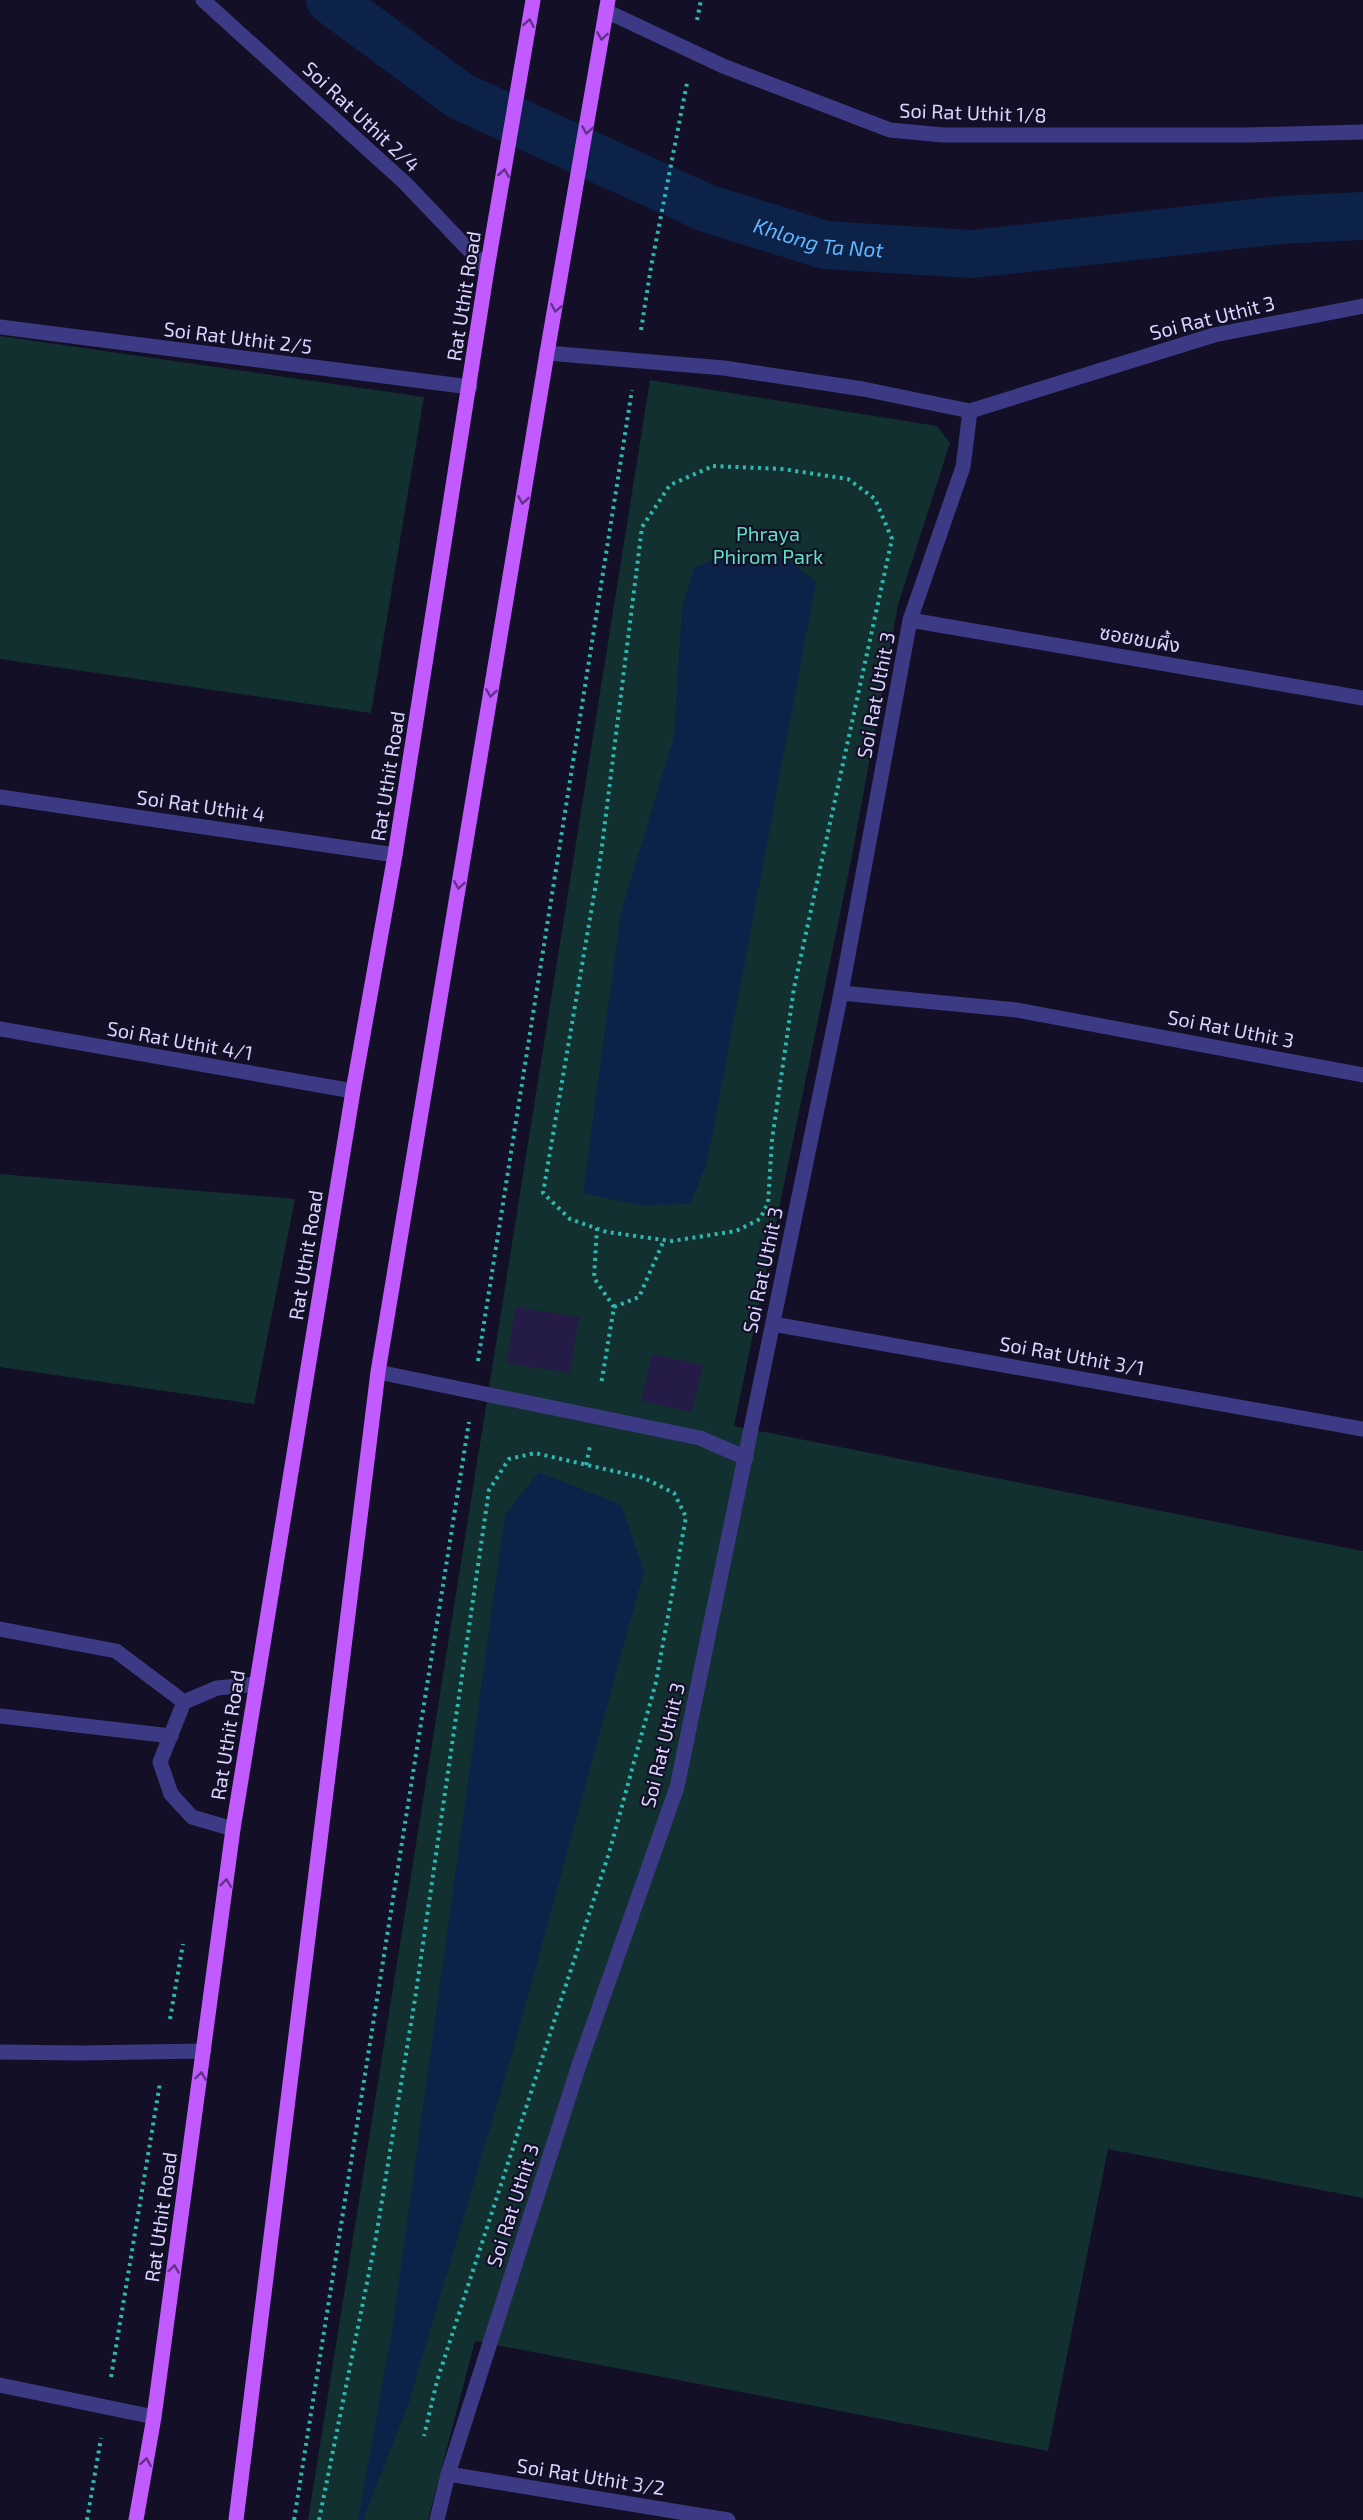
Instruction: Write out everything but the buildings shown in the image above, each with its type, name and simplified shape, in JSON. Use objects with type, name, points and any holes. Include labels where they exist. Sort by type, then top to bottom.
[{"type":"main road","name":"Rat Uthit Road","points":[[136,2520],[154,2417],[233,1829],[352,1091],[396,855],[494,230],[533,0]]},
{"type":"main road","points":[[236,2520],[378,1372],[547,353],[567,251],[607,6]]},
{"type":"street","name":"Soi Rat Uthit 2/4","points":[[203,0],[405,183],[488,269]]},
{"type":"street","name":"Soi Rat Uthit 1/8","points":[[607,6],[723,66],[890,130],[943,135],[1248,135],[1363,132]]},
{"type":"street","name":"Soi Rat Uthit 3","points":[[547,353],[724,368],[863,389],[970,411],[1214,335],[1363,306]]},
{"type":"street","name":"Soi Rat Uthit 2/5","points":[[0,327],[470,387]]},
{"type":"street","name":"Soi Rat Uthit 3","points":[[437,2520],[448,2474],[579,2065],[677,1787],[841,993],[910,620],[963,467],[970,411]]},
{"type":"street","name":"ซอยชมผึ้ง","points":[[910,620],[1363,698]]},
{"type":"street","name":"Soi Rat Uthit 4","points":[[0,798],[396,855]]},
{"type":"street","name":"Soi Rat Uthit 3","points":[[841,993],[1017,1010],[1363,1075]]},
{"type":"street","name":"Soi Rat Uthit 4/1","points":[[0,1029],[352,1091]]},
{"type":"street","name":"Soi Rat Uthit 3/1","points":[[773,1324],[1363,1429]]},
{"type":"street","points":[[378,1372],[700,1438],[746,1458]]},
{"type":"street","points":[[0,1629],[116,1652],[183,1702]]},
{"type":"street","points":[[233,1829],[192,1817],[171,1794],[160,1762],[183,1702],[217,1688],[257,1684]]},
{"type":"street","points":[[0,1716],[171,1736]]},
{"type":"street","points":[[0,2052],[204,2051]]},
{"type":"street","points":[[0,2385],[154,2417]]},
{"type":"street","name":"Soi Rat Uthit 3/2","points":[[448,2474],[728,2520]]},
{"type":"path","points":[[651,267],[681,122]]},
{"type":"path","points":[[713,466],[782,469],[848,479],[875,500],[892,539],[794,988],[772,1140],[768,1203],[760,1219],[736,1231],[672,1242],[597,1228],[570,1219],[543,1193],[601,854],[642,527],[670,485],[713,466]]},
{"type":"path","points":[[586,1465],[614,1307],[594,1278],[597,1228]]},
{"type":"path","points":[[614,1307],[639,1297],[664,1240]]},
{"type":"path","points":[[319,2520],[376,2231],[415,1999],[489,1490],[509,1459],[535,1453],[644,1478],[674,1492],[686,1518],[656,1682],[609,1854],[437,2381],[423,2439]]},
{"type":"green space","points":[[0,336],[424,397],[371,713],[0,659]]},
{"type":"green space","name":"Phraya Phirom Park","points":[[650,380],[937,426],[950,443],[898,605],[852,856],[734,1426],[1363,1551],[1363,2198],[1108,2149],[1048,2451],[475,2341],[428,2520],[308,2520]]},
{"type":"green space","points":[[0,1174],[295,1199],[254,1404],[0,1367]]},
{"type":"water","points":[[721,556],[784,557],[816,582],[707,1163],[690,1204],[640,1205],[583,1193],[621,912],[674,736],[682,608],[694,568]]},
{"type":"water","points":[[539,1472],[621,1505],[644,1571],[514,2047],[408,2405],[363,2520],[358,2520],[392,2331],[505,1515]]},
{"type":"waterway","name":"Khlong Ta Not","points":[[330,0],[460,96],[706,208],[825,245],[972,254],[1280,220],[1363,216]]}]
